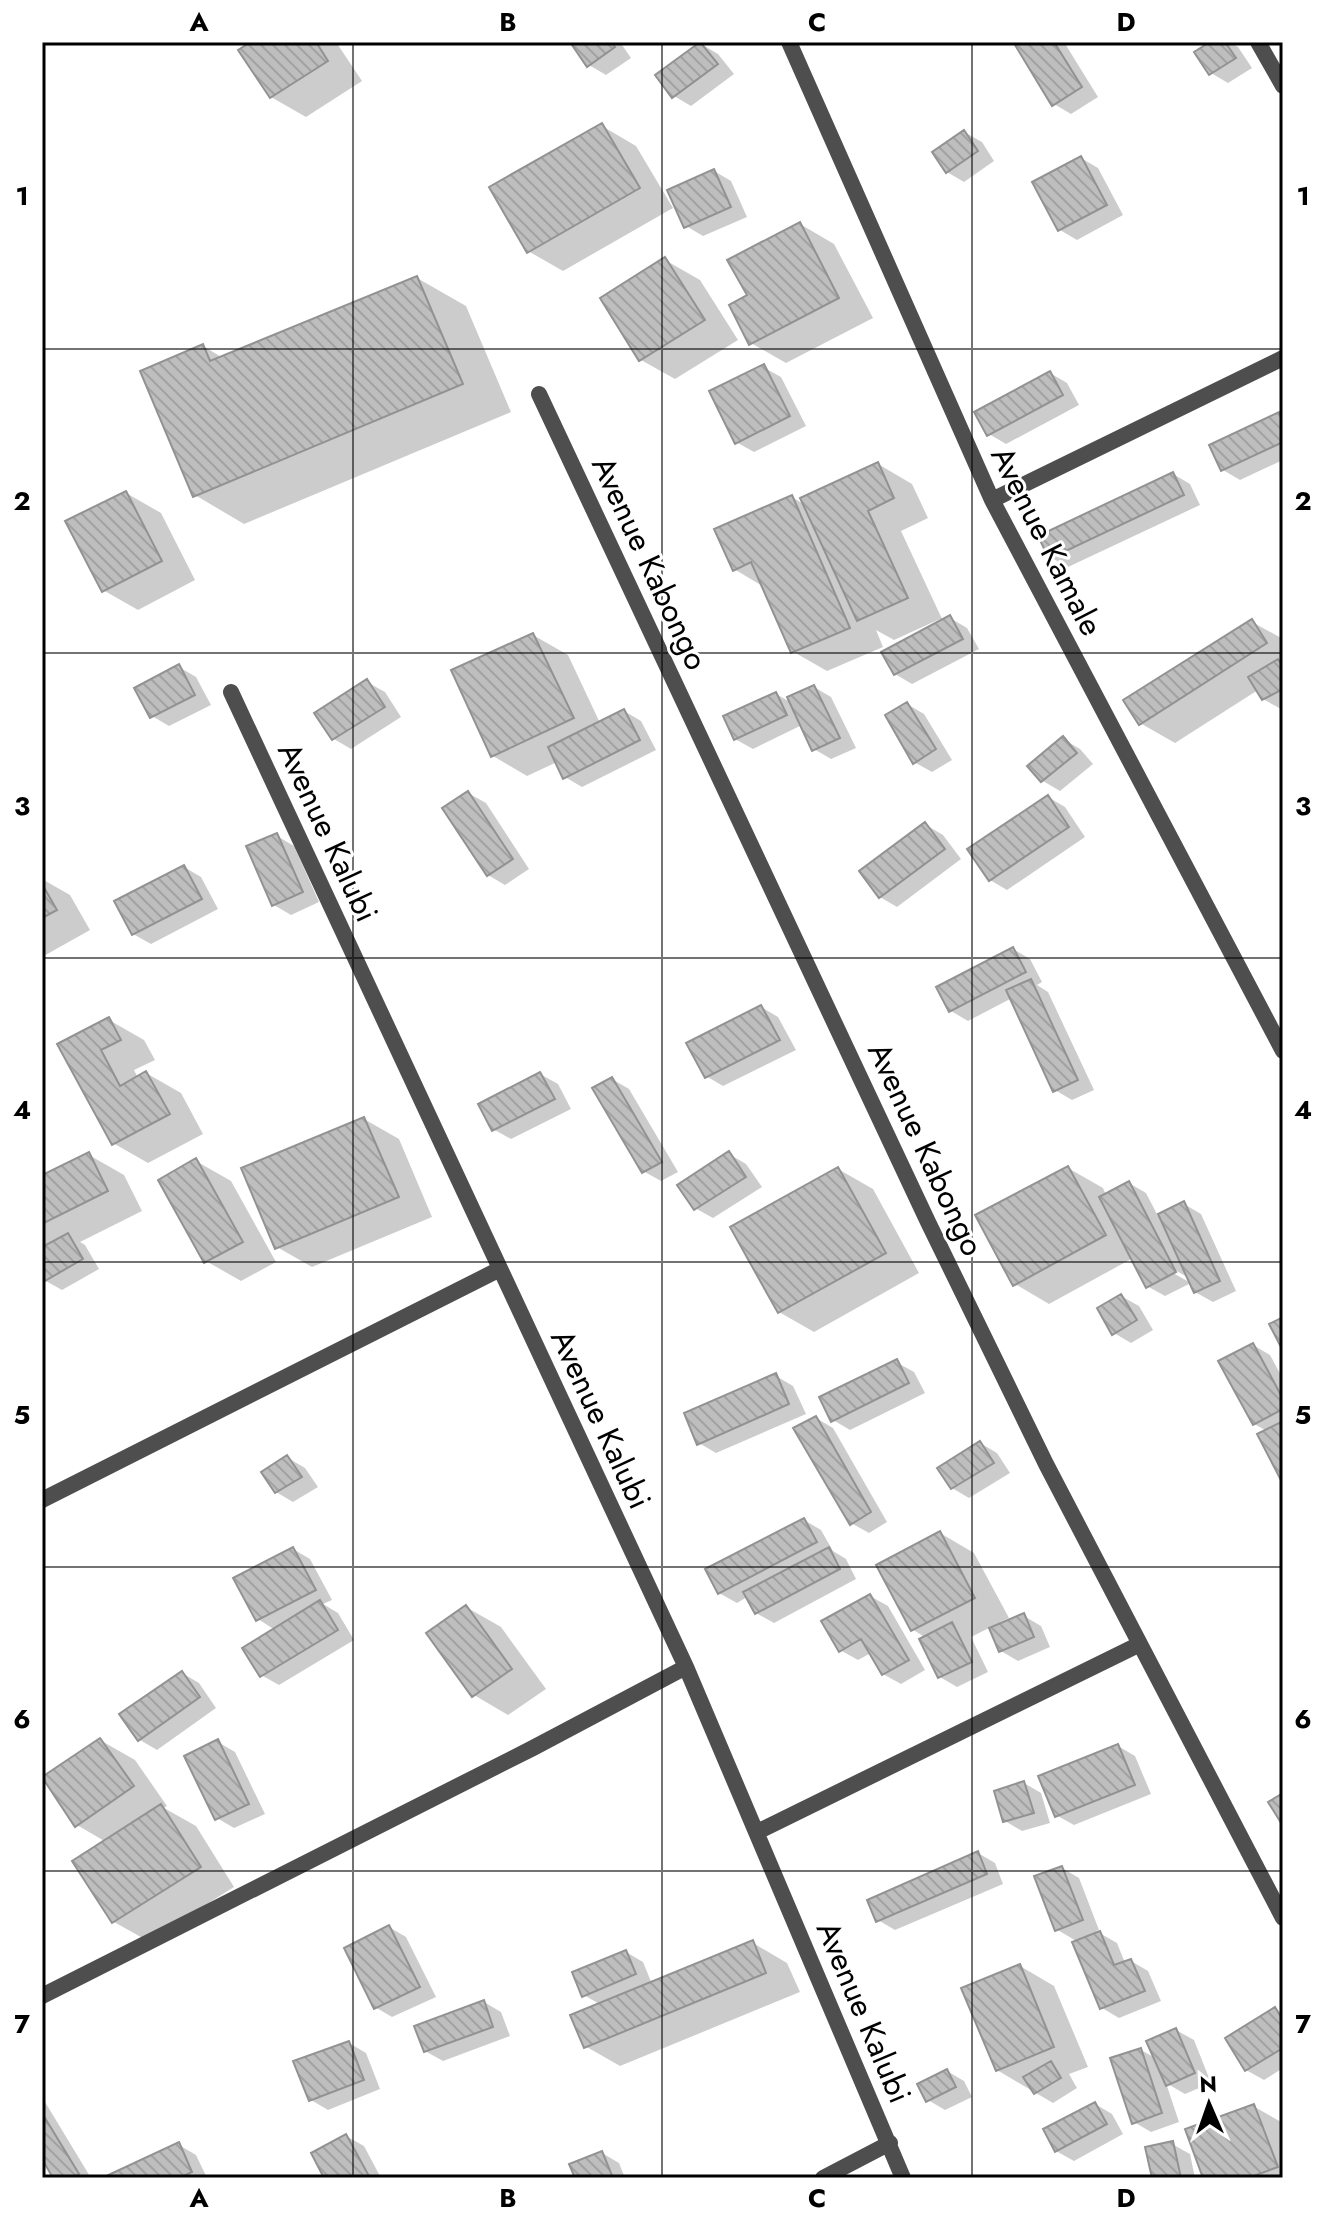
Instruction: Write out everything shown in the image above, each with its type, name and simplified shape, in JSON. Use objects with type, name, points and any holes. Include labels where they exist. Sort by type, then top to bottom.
[{"type":"street","name":"Avenue Kamale","points":[[789,42],[992,500],[1283,1051]]},
{"type":"street","points":[[1258,42],[1283,86]]},
{"type":"street","points":[[992,500],[1283,358]]},
{"type":"street","name":"Avenue Kabongo","points":[[539,394],[928,1222],[1046,1464],[1283,1918]]},
{"type":"street","name":"Avenue Kalubi","points":[[231,692],[686,1667],[903,2178]]},
{"type":"street","points":[[42,1500],[500,1269]]},
{"type":"street","points":[[757,1832],[1140,1644]]},
{"type":"street","points":[[42,1996],[533,1748],[686,1667]]},
{"type":"street","points":[[823,2178],[890,2143]]},
{"type":"building","points":[[251,42],[316,42],[328,61],[270,98],[238,50]]},
{"type":"building","points":[[570,42],[611,42],[615,47],[587,67]]},
{"type":"building","points":[[700,42],[718,64],[672,98],[655,75]]},
{"type":"building","points":[[1019,42],[1054,42],[1082,87],[1052,106],[1015,45]]},
{"type":"building","points":[[1210,42],[1225,42],[1236,58],[1209,75],[1194,52]]},
{"type":"building","points":[[602,123],[640,188],[527,253],[489,187]]},
{"type":"building","points":[[964,130],[978,151],[946,173],[932,152]]},
{"type":"building","points":[[1081,156],[1107,205],[1058,231],[1032,182]]},
{"type":"building","points":[[714,169],[731,207],[684,228],[667,190]]},
{"type":"building","points":[[800,222],[839,298],[749,345],[729,305],[747,295],[727,260]]},
{"type":"building","points":[[665,257],[705,320],[639,361],[600,298]]},
{"type":"building","points":[[417,276],[463,384],[193,497],[140,371],[203,344],[210,361]]},
{"type":"building","points":[[764,364],[790,416],[735,444],[709,391]]},
{"type":"building","points":[[1050,371],[1063,395],[987,436],[974,412]]},
{"type":"building","points":[[1279,412],[1283,420],[1283,442],[1221,471],[1209,445]]},
{"type":"building","points":[[878,462],[894,498],[868,511],[908,598],[857,621],[800,498]]},
{"type":"building","points":[[1173,472],[1184,495],[1049,559],[1038,536]]},
{"type":"building","points":[[126,491],[162,561],[102,592],[65,521]]},
{"type":"building","points":[[792,495],[850,628],[791,653],[751,562],[733,571],[714,529]]},
{"type":"building","points":[[950,615],[963,639],[894,675],[881,652]]},
{"type":"building","points":[[1252,619],[1267,643],[1139,725],[1123,700]]},
{"type":"building","points":[[533,633],[574,718],[491,757],[451,670]]},
{"type":"building","points":[[1278,659],[1283,667],[1283,689],[1262,700],[1248,677]]},
{"type":"building","points":[[179,664],[195,695],[150,718],[134,688]]},
{"type":"building","points":[[367,679],[385,707],[332,740],[314,713]]},
{"type":"building","points":[[814,685],[840,738],[812,751],[787,697]]},
{"type":"building","points":[[776,692],[787,715],[734,740],[723,716]]},
{"type":"building","points":[[907,702],[936,749],[913,764],[885,715]]},
{"type":"building","points":[[624,709],[640,740],[563,779],[548,747]]},
{"type":"building","points":[[1063,736],[1077,753],[1041,782],[1027,766]]},
{"type":"building","points":[[468,791],[513,859],[487,876],[442,808]]},
{"type":"building","points":[[1048,795],[1069,827],[989,881],[967,849]]},
{"type":"building","points":[[925,822],[945,849],[879,898],[859,871]]},
{"type":"building","points":[[277,833],[303,892],[272,906],[246,846]]},
{"type":"building","points":[[184,865],[202,899],[132,935],[114,901]]},
{"type":"building","points":[[42,884],[57,910],[42,918]]},
{"type":"building","points":[[1013,947],[1026,972],[949,1012],[936,987]]},
{"type":"building","points":[[1031,979],[1078,1080],[1053,1092],[1006,990]]},
{"type":"building","points":[[761,1005],[780,1040],[705,1078],[686,1043]]},
{"type":"building","points":[[109,1017],[121,1040],[101,1050],[120,1086],[146,1071],[170,1114],[112,1145],[57,1044]]},
{"type":"building","points":[[540,1072],[555,1099],[492,1131],[478,1104]]},
{"type":"building","points":[[612,1077],[662,1162],[642,1173],[592,1088]]},
{"type":"building","points":[[364,1117],[399,1197],[275,1249],[241,1168]]},
{"type":"building","points":[[729,1151],[746,1177],[694,1210],[677,1185]]},
{"type":"building","points":[[89,1152],[108,1191],[42,1224],[42,1175]]},
{"type":"building","points":[[196,1158],[243,1242],[204,1263],[158,1180]]},
{"type":"building","points":[[1068,1166],[1106,1235],[1013,1286],[975,1215]]},
{"type":"building","points":[[838,1167],[886,1253],[778,1313],[730,1227]]},
{"type":"building","points":[[1129,1181],[1176,1272],[1146,1288],[1099,1197]]},
{"type":"building","points":[[1184,1201],[1220,1281],[1194,1293],[1158,1214]]},
{"type":"building","points":[[68,1233],[83,1259],[43,1282],[42,1247]]},
{"type":"building","points":[[1121,1294],[1137,1320],[1112,1335],[1097,1308]]},
{"type":"building","points":[[1283,1317],[1283,1351],[1269,1324]]},
{"type":"building","points":[[1253,1343],[1283,1399],[1283,1409],[1253,1425],[1218,1361]]},
{"type":"building","points":[[897,1359],[909,1383],[831,1422],[819,1397]]},
{"type":"building","points":[[776,1373],[789,1404],[697,1445],[684,1413]]},
{"type":"building","points":[[816,1416],[871,1512],[850,1525],[793,1428]]},
{"type":"building","points":[[1283,1421],[1283,1484],[1257,1434]]},
{"type":"building","points":[[980,1441],[994,1463],[951,1489],[937,1468]]},
{"type":"building","points":[[287,1455],[302,1477],[275,1493],[261,1472]]},
{"type":"building","points":[[804,1518],[817,1542],[718,1594],[705,1569]]},
{"type":"building","points":[[940,1531],[975,1598],[911,1631],[876,1565]]},
{"type":"building","points":[[293,1547],[316,1590],[256,1621],[233,1578]]},
{"type":"building","points":[[829,1547],[840,1569],[755,1614],[743,1592]]},
{"type":"building","points":[[870,1594],[909,1660],[882,1675],[861,1639],[839,1652],[821,1621]]},
{"type":"building","points":[[320,1600],[338,1630],[260,1677],[242,1648]]},
{"type":"building","points":[[466,1605],[512,1669],[472,1697],[426,1633]]},
{"type":"building","points":[[1024,1613],[1034,1637],[999,1652],[989,1628]]},
{"type":"building","points":[[952,1622],[972,1662],[938,1678],[919,1639]]},
{"type":"building","points":[[182,1671],[200,1697],[138,1741],[119,1714]]},
{"type":"building","points":[[100,1738],[134,1786],[75,1827],[42,1777]]},
{"type":"building","points":[[218,1739],[249,1804],[215,1820],[184,1756]]},
{"type":"building","points":[[1118,1744],[1135,1785],[1055,1817],[1038,1776]]},
{"type":"building","points":[[1024,1781],[1034,1813],[1003,1822],[994,1791]]},
{"type":"building","points":[[1283,1793],[1283,1826],[1268,1802]]},
{"type":"building","points":[[161,1804],[201,1867],[112,1923],[72,1861]]},
{"type":"building","points":[[978,1851],[987,1874],[876,1922],[867,1900]]},
{"type":"building","points":[[1062,1866],[1083,1920],[1055,1931],[1034,1876]]},
{"type":"building","points":[[389,1925],[420,1987],[374,2009],[344,1948]]},
{"type":"building","points":[[1100,1931],[1114,1965],[1131,1959],[1145,1991],[1100,2009],[1072,1942]]},
{"type":"building","points":[[753,1940],[766,1973],[584,2048],[570,2015]]},
{"type":"building","points":[[626,1950],[636,1974],[582,1997],[572,1972]]},
{"type":"building","points":[[1020,1964],[1054,2047],[996,2071],[961,1988]]},
{"type":"building","points":[[484,2000],[493,2027],[424,2052],[414,2026]]},
{"type":"building","points":[[1275,2007],[1283,2020],[1283,2048],[1245,2071],[1225,2038]]},
{"type":"building","points":[[1176,2028],[1195,2073],[1166,2086],[1146,2041]]},
{"type":"building","points":[[349,2041],[364,2080],[309,2101],[293,2061]]},
{"type":"building","points":[[1141,2048],[1162,2113],[1132,2124],[1110,2058]]},
{"type":"building","points":[[1051,2061],[1061,2078],[1034,2094],[1023,2077]]},
{"type":"building","points":[[947,2069],[956,2087],[926,2102],[917,2084]]},
{"type":"building","points":[[1095,2102],[1107,2124],[1055,2152],[1043,2129]]},
{"type":"building","points":[[1254,2104],[1278,2167],[1248,2178],[1203,2178],[1185,2129]]},
{"type":"building","points":[[42,2113],[79,2174],[72,2178],[53,2178],[42,2159]]},
{"type":"building","points":[[346,2134],[370,2178],[324,2178],[311,2153]]},
{"type":"building","points":[[1173,2141],[1181,2178],[1152,2178],[1145,2147]]},
{"type":"building","points":[[179,2142],[192,2172],[179,2178],[102,2178]]},
{"type":"building","points":[[602,2151],[613,2178],[575,2178],[569,2164]]}]
